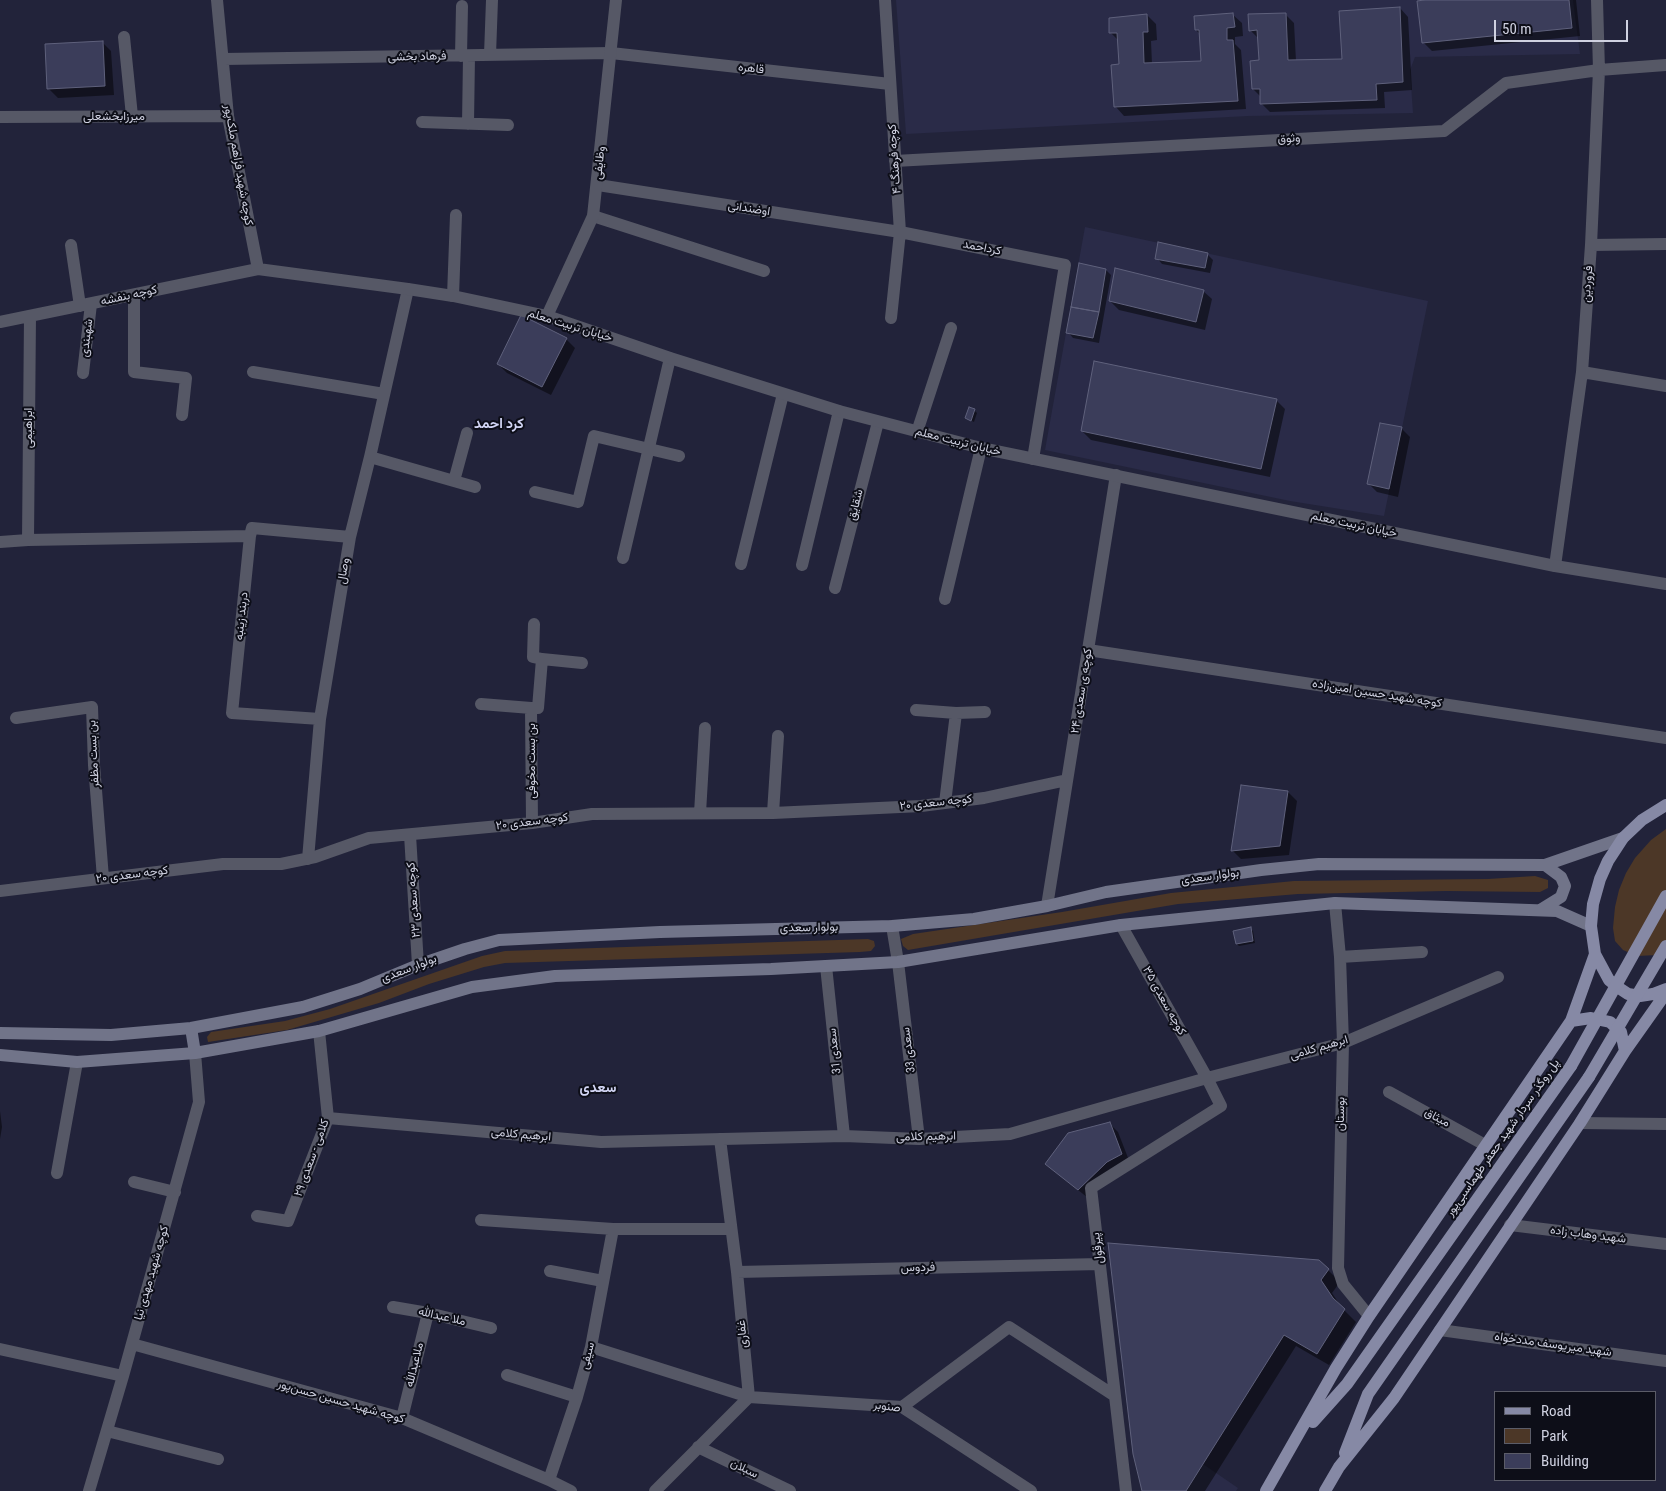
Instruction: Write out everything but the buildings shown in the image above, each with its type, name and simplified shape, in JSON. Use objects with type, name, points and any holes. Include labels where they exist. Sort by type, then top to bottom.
[{"type":"main road","points":[[1666,805],[1642,820],[1623,838],[1608,861],[1600,879],[1593,904],[1591,926],[1595,954],[1610,980],[1628,994],[1640,996],[1666,989]]},
{"type":"main road","name":"بولوار سعدی","points":[[0,1033],[111,1035],[190,1028],[303,1007],[360,989],[418,965],[499,940],[660,932],[892,926],[974,919],[1047,906],[1106,892],[1261,870],[1319,864],[1545,865],[1623,838]]},
{"type":"main road","points":[[1540,910],[1561,897],[1565,886],[1561,877],[1545,865]]},
{"type":"main road","name":"پل روگذر سردار شهید جعفر طهماسبی‌پور","points":[[1298,1438],[1346,1384],[1571,1066],[1666,896]]},
{"type":"main road","points":[[0,1055],[77,1062],[195,1053],[319,1031],[472,987],[555,976],[898,962],[1121,924],[1335,903],[1557,911],[1591,926]]},
{"type":"main road","points":[[1325,1491],[1339,1466],[1368,1394],[1589,1076],[1666,946]]},
{"type":"main road","points":[[1266,1491],[1298,1438],[1336,1368],[1369,1316],[1570,1022],[1595,954]]},
{"type":"main road","points":[[1339,1466],[1394,1398],[1580,1124],[1625,1051],[1666,993]]},
{"type":"main road","points":[[1570,1022],[1591,1018],[1610,1022],[1621,1032],[1625,1051]]},
{"type":"main road","points":[[0,1026],[34,1034]]},
{"type":"main road","points":[[190,1028],[195,1053]]},
{"type":"main road","points":[[0,1063],[33,1059]]},
{"type":"street","name":"کوچه شهید فراهم ملک‌پور","points":[[217,0],[228,116],[258,269]]},
{"type":"street","points":[[490,55],[492,0]]},
{"type":"street","name":"وظایفی","points":[[547,316],[594,216],[616,0]]},
{"type":"street","name":"کوچه فرهنگ ۴","points":[[885,0],[900,232],[891,318]]},
{"type":"street","name":"فروردین","points":[[1555,566],[1582,372],[1591,245],[1599,70],[1597,0]]},
{"type":"street","points":[[462,6],[468,124]]},
{"type":"street","points":[[124,37],[132,116]]},
{"type":"street","name":"فرهاد بخشی","points":[[224,59],[610,54]]},
{"type":"street","name":"قاهره","points":[[610,54],[890,84]]},
{"type":"street","name":"وثوق","points":[[895,161],[1444,131],[1506,83],[1599,70],[1666,65]]},
{"type":"street","name":"میرزابخشعلی","points":[[0,117],[228,116]]},
{"type":"street","points":[[422,122],[508,125]]},
{"type":"street","name":"اوضندانی","points":[[598,185],[900,232]]},
{"type":"street","points":[[453,296],[456,215]]},
{"type":"street","points":[[594,216],[764,271]]},
{"type":"street","name":"کرداحمد","points":[[900,232],[1065,264],[1033,459]]},
{"type":"street","points":[[1591,245],[1666,244]]},
{"type":"street","name":"شهبندی","points":[[71,245],[86,305],[83,373]]},
{"type":"street","name":"خیابان تربیت معلم","points":[[258,269],[453,296],[547,316],[783,394],[878,422],[981,448],[1555,566],[1666,584]]},
{"type":"street","name":"کوچه بنفشه","points":[[0,322],[258,269]]},
{"type":"street","name":"وصال","points":[[308,859],[320,719],[350,537],[408,289]]},
{"type":"street","points":[[134,295],[134,372],[186,378],[182,415]]},
{"type":"street","name":"ابراهیمی","points":[[28,540],[30,316]]},
{"type":"street","points":[[917,432],[951,328]]},
{"type":"street","points":[[623,558],[670,358]]},
{"type":"street","points":[[252,372],[384,394]]},
{"type":"street","points":[[1582,372],[1666,386]]},
{"type":"street","points":[[741,564],[783,394]]},
{"type":"street","points":[[802,565],[839,411]]},
{"type":"street","name":"شقایق","points":[[835,588],[878,422]]},
{"type":"street","points":[[454,481],[466,433]]},
{"type":"street","points":[[535,492],[578,502],[594,436],[679,456]]},
{"type":"street","points":[[945,599],[981,448]]},
{"type":"street","points":[[370,457],[476,487]]},
{"type":"street","name":"کوچه ی سعدی ۲۴","points":[[1047,906],[1116,475]]},
{"type":"street","points":[[0,542],[250,536],[252,528],[350,537]]},
{"type":"street","name":"دربند زینبه","points":[[250,536],[232,713],[320,719]]},
{"type":"street","points":[[534,624],[533,657],[582,663]]},
{"type":"street","name":"کوچه شهید حسین امین‌زاده","points":[[1088,650],[1666,738]]},
{"type":"street","name":"بن بست مخوفی","points":[[532,823],[531,708],[538,708],[542,659]]},
{"type":"street","points":[[481,704],[531,708]]},
{"type":"street","name":"بن بست مظفر","points":[[16,718],[92,707],[94,765],[103,878]]},
{"type":"street","points":[[916,710],[956,713],[985,712]]},
{"type":"street","points":[[945,803],[956,713]]},
{"type":"street","points":[[700,813],[705,728]]},
{"type":"street","points":[[773,813],[778,736]]},
{"type":"street","name":"کوچه سعدی ۲۰","points":[[0,891],[223,864],[281,864],[308,859],[370,838],[532,823],[592,814],[773,813],[921,806],[984,798],[1067,780]]},
{"type":"street","name":"کوچه سعدی ۲۳","points":[[410,835],[418,965]]},
{"type":"street","name":"بوستان","points":[[1335,903],[1340,957],[1343,1043],[1338,1268],[1343,1284],[1369,1316]]},
{"type":"street","name":"کوچه سعدی ۳۵","points":[[1121,924],[1207,1078]]},
{"type":"street","name":"سعدی 33","points":[[892,926],[919,1139]]},
{"type":"street","points":[[1340,957],[1422,952]]},
{"type":"street","name":"سعدی 31","points":[[826,966],[844,1136]]},
{"type":"street","name":"ابرهیم کلامی","points":[[328,1118],[602,1142],[844,1136],[919,1139],[1010,1134],[1207,1078],[1343,1043],[1498,977]]},
{"type":"street","name":"کلامی - سعدی ۲۹","points":[[256,1216],[288,1221],[328,1118],[319,1031]]},
{"type":"street","name":"کوچه شهید مهدی نیا","points":[[89,1491],[124,1376],[199,1102],[195,1053]]},
{"type":"street","points":[[58,1173],[77,1062]]},
{"type":"street","name":"پیرقول","points":[[1126,1491],[1091,1188],[1221,1106],[1207,1078]]},
{"type":"street","name":"میثاق","points":[[1389,1092],[1485,1145]]},
{"type":"street","points":[[1580,1124],[1666,1124]]},
{"type":"street","name":"غفاری","points":[[720,1139],[737,1272],[749,1397]]},
{"type":"street","points":[[134,1182],[174,1192]]},
{"type":"street","points":[[481,1220],[613,1229],[731,1229]]},
{"type":"street","name":"شهید وهاب زاده","points":[[1510,1225],[1666,1244]]},
{"type":"street","name":"سیفی","points":[[549,1480],[577,1397],[591,1347],[613,1229]]},
{"type":"street","name":"فردوس","points":[[737,1272],[1100,1264]]},
{"type":"street","points":[[550,1271],[603,1281]]},
{"type":"street","name":"ملا عبدالله","points":[[393,1307],[491,1328]]},
{"type":"street","name":"ملاعبدالله","points":[[402,1418],[428,1313]]},
{"type":"street","points":[[902,1407],[1009,1328],[1115,1396]]},
{"type":"street","name":"شهید میریوسف مددخواه","points":[[1440,1330],[1666,1361]]},
{"type":"street","name":"کوچه شهید حسین حسن‌پور","points":[[132,1344],[402,1418],[571,1491]]},
{"type":"street","name":"صنوبر","points":[[591,1347],[749,1397],[902,1407],[1031,1491]]},
{"type":"street","points":[[0,1349],[124,1376]]},
{"type":"street","points":[[507,1375],[577,1397]]},
{"type":"street","points":[[655,1491],[749,1397]]},
{"type":"street","points":[[107,1431],[218,1459]]},
{"type":"street","name":"سبلان","points":[[698,1447],[790,1491]]},
{"type":"shaded area","points":[[896,0],[1573,0],[1580,54],[1415,57],[1410,70],[1413,113],[1248,116],[906,134]]},
{"type":"shaded area","points":[[1085,227],[1428,301],[1384,516],[1290,501],[1045,450]]},
{"type":"shaded area","points":[[1203,1464],[1238,1488],[1236,1491],[1186,1491]]},
{"type":"green space","points":[[1666,829],[1666,952],[1658,955],[1637,956],[1623,950],[1615,941],[1613,928],[1615,907],[1619,890],[1635,858],[1651,840]]},
{"type":"green space","points":[[1535,876],[1548,880],[1548,888],[1540,892],[1446,891],[1298,894],[1178,904],[908,950],[903,946],[901,939],[913,934],[1062,912],[1171,893],[1294,881],[1488,879]]},
{"type":"green space","points":[[868,939],[874,941],[875,946],[871,951],[860,952],[505,963],[484,967],[429,984],[379,1003],[287,1030],[208,1042],[207,1037],[211,1032],[285,1021],[330,1009],[482,956],[505,951]]},
{"type":"district","name":"کرد احمد","points":[[499,424]]},
{"type":"district","name":"سعدی","points":[[598,1088]]}]
